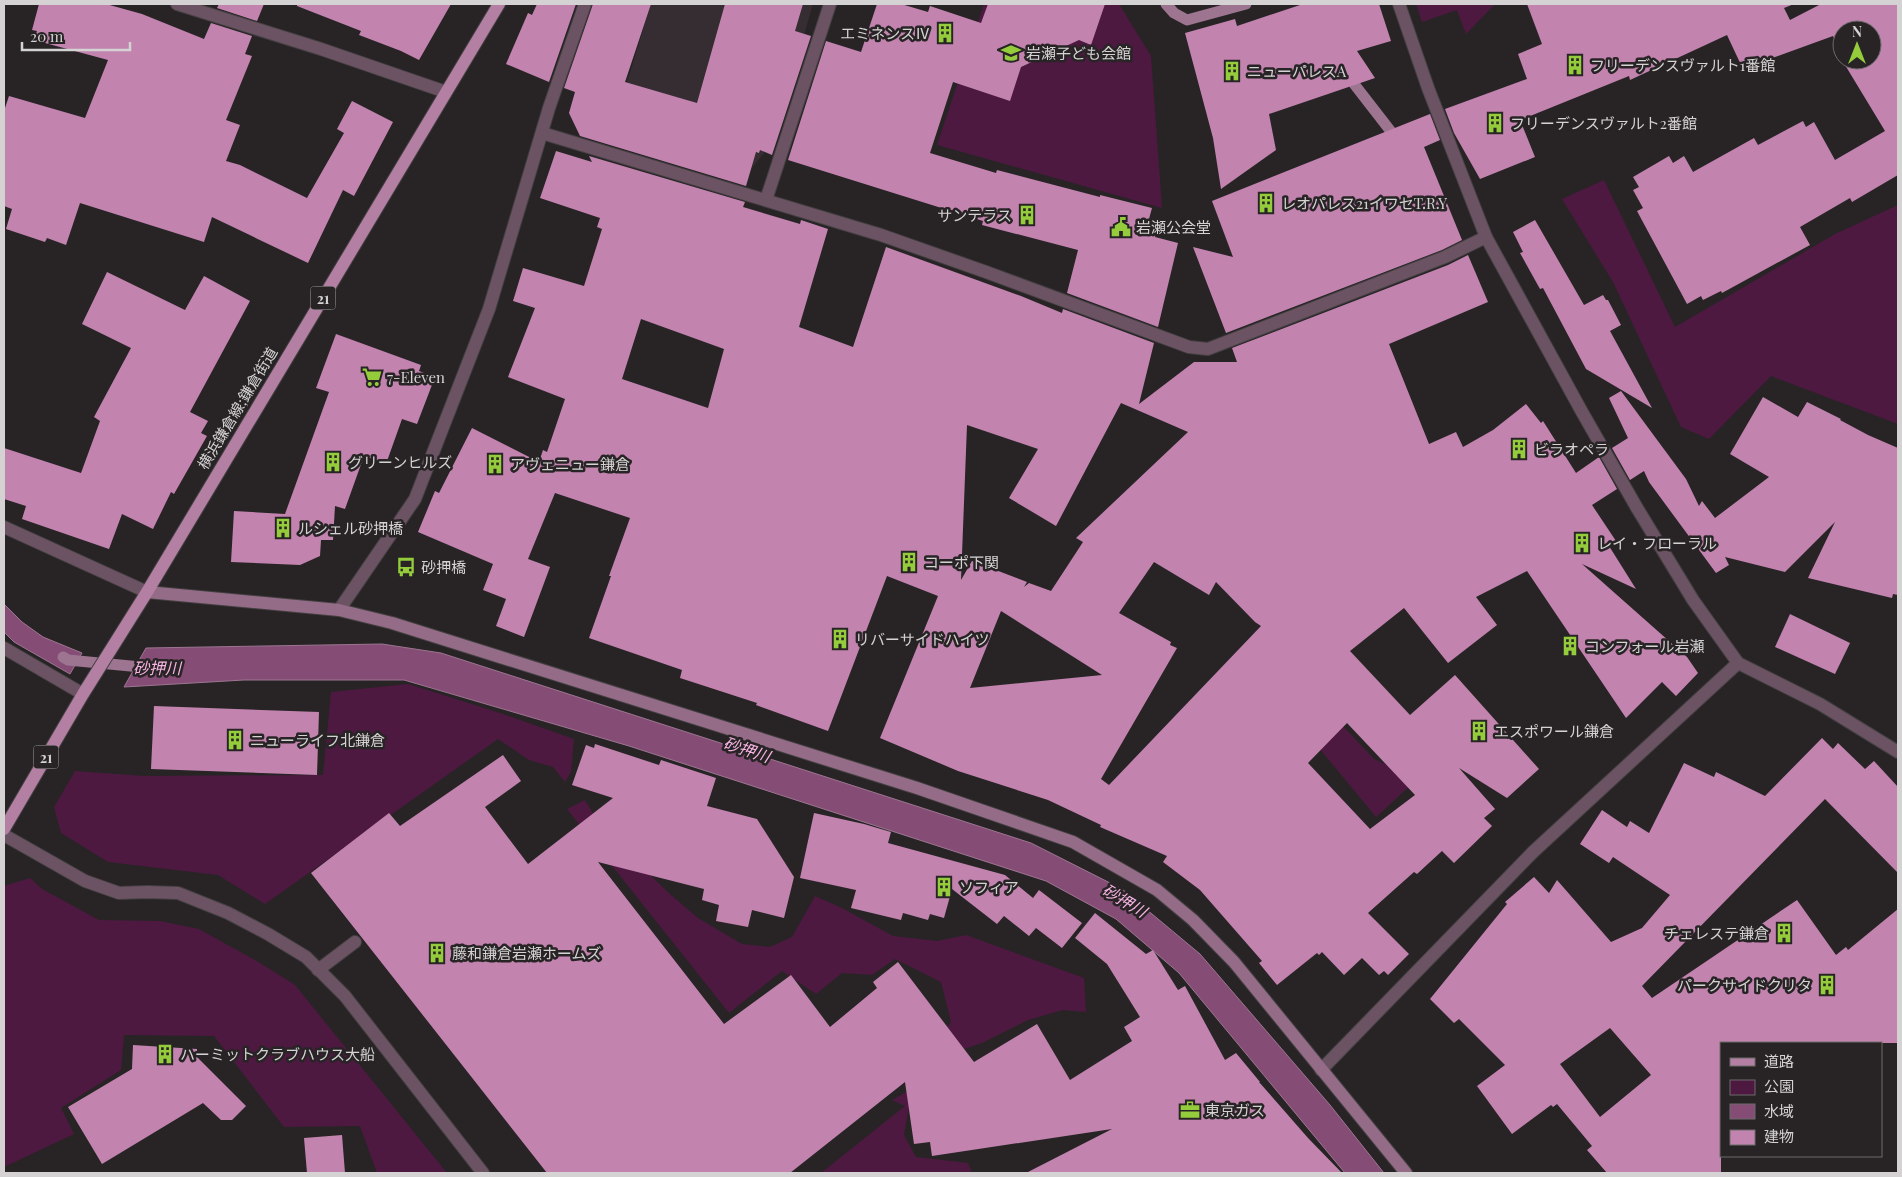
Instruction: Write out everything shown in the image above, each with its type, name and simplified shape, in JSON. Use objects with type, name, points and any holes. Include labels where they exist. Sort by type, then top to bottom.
[{"type":"main road","name":"横浜鎌倉線;鎌倉街道","points":[[4,829],[499,4]]},
{"type":"street","points":[[177,4],[321,49],[446,92]]},
{"type":"street","points":[[339,610],[415,499],[489,309],[542,133],[585,4]]},
{"type":"street","points":[[766,200],[830,4]]},
{"type":"street","points":[[1399,4],[1428,88],[1486,237],[1637,508],[1693,600],[1738,663],[1820,704],[1898,752]]},
{"type":"street","points":[[542,133],[881,234],[1189,347],[1208,349],[1446,257],[1486,237]]},
{"type":"street","points":[[4,527],[146,592],[339,610],[392,623],[917,788],[1072,842],[1157,890],[1193,920],[1234,962],[1400,1171]]},
{"type":"street","points":[[4,648],[86,690]]},
{"type":"street","points":[[1321,1070],[1532,852],[1738,663]]},
{"type":"street","points":[[4,835],[85,881],[119,893],[178,893],[228,912],[306,957],[345,996],[483,1173]]},
{"type":"street","points":[[318,970],[355,942]]},
{"type":"shaded area","points":[[651,4],[813,4],[773,142],[746,175],[611,135]]},
{"type":"green space","points":[[984,4],[1119,4],[1151,56],[1162,208],[937,145]]},
{"type":"green space","points":[[1416,4],[1495,4],[1466,34],[1457,10],[1422,22]]},
{"type":"green space","points":[[1604,180],[1675,327],[1835,234],[1898,205],[1898,424],[1771,376],[1709,439],[1681,427],[1613,282],[1562,199]]},
{"type":"green space","points":[[408,684],[574,739],[571,772],[565,782],[553,767],[529,760],[498,739],[265,904],[218,875],[108,862],[61,833],[54,807],[75,771],[144,776],[323,775],[331,692]]},
{"type":"green space","points":[[1308,689],[1374,759],[1387,765],[1413,783],[1376,817],[1282,703]]},
{"type":"green space","points":[[585,800],[602,829],[671,895],[698,918],[742,944],[770,947],[792,937],[815,896],[842,908],[893,936],[937,941],[966,935],[1084,978],[1086,1012],[1063,1010],[1028,1020],[982,1043],[964,1049],[948,1070],[909,1106],[904,1135],[916,1157],[968,1163],[972,1173],[821,1173],[905,1106],[892,1100],[908,1091],[925,1059],[951,1022],[941,982],[895,959],[872,975],[842,973],[816,994],[782,971],[729,1013],[567,809]]},
{"type":"green space","points":[[30,878],[42,889],[99,920],[160,921],[199,929],[295,985],[447,1173],[377,1173],[360,1126],[284,1127],[214,1036],[124,1035],[121,1070],[61,1108],[74,1134],[4,1167],[4,886]]},
{"type":"water","points":[[4,604],[22,622],[43,637],[82,653],[70,674],[14,642],[4,632]]},
{"type":"water","name":"砂押川","points":[[382,644],[441,653],[1031,843],[1122,889],[1200,954],[1330,1105],[1384,1173],[1345,1173],[1179,973],[1116,919],[1046,881],[629,746],[404,680],[244,680],[124,687],[146,648]]},
{"type":"building","points":[[39,4],[106,4],[142,14],[204,39],[211,23],[252,36],[245,54],[252,56],[226,120],[240,125],[226,161],[240,165],[307,198],[344,133],[337,129],[352,101],[393,122],[354,196],[343,190],[308,263],[212,217],[204,242],[80,203],[66,245],[47,238],[45,242],[6,229],[12,209],[4,206],[4,111],[9,96],[85,118],[108,60],[34,40],[37,31],[32,30]]},
{"type":"building","points":[[219,4],[264,4],[257,21],[217,8]]},
{"type":"building","points":[[297,4],[451,4],[419,60],[359,35],[361,31],[297,6]]},
{"type":"building","points":[[537,4],[576,4],[549,82],[506,64],[528,13],[532,15]]},
{"type":"building","points":[[593,4],[651,4],[625,82],[697,103],[725,4],[803,4],[795,31],[811,36],[772,155],[760,150],[759,153],[756,152],[746,186],[580,136],[569,113],[575,92],[564,88]]},
{"type":"building","points":[[877,4],[901,4],[928,12],[930,6],[981,23],[988,4],[1105,4],[1091,45],[1079,40],[1021,67],[1010,101],[953,82],[930,153],[996,173],[997,170],[1100,197],[1100,195],[1152,208],[1149,219],[1159,221],[1155,237],[1178,243],[1158,327],[1067,293],[1078,250],[982,225],[983,221],[788,160],[826,41],[861,52]]},
{"type":"building","points":[[1303,4],[1379,4],[1391,41],[1357,51],[1375,78],[1269,114],[1276,150],[1221,189],[1213,138],[1185,33],[1235,19],[1237,26]]},
{"type":"building","points":[[1527,4],[1794,4],[1784,8],[1790,20],[1821,4],[1898,4],[1898,175],[1852,202],[1850,198],[1800,227],[1810,245],[1722,293],[1721,291],[1703,300],[1701,296],[1687,304],[1637,211],[1643,208],[1633,190],[1639,187],[1633,177],[1669,156],[1673,163],[1684,156],[1693,172],[1754,138],[1758,145],[1803,121],[1806,127],[1814,122],[1835,160],[1885,131],[1848,70],[1882,70],[1882,20],[1832,20],[1832,36],[1764,61],[1762,57],[1742,67],[1727,35],[1630,80],[1629,76],[1520,120],[1535,157],[1480,179],[1454,133],[1445,109],[1527,79],[1518,54],[1542,44]]},
{"type":"building","points":[[1430,114],[1440,140],[1424,147],[1462,240],[1442,250],[1226,333],[1193,247],[1233,257],[1212,201]]},
{"type":"building","points":[[556,151],[592,162],[589,156],[745,202],[743,207],[800,224],[801,220],[828,229],[799,327],[853,347],[886,247],[1021,296],[1062,313],[1063,309],[1154,343],[1139,404],[1194,362],[1237,362],[1232,348],[1448,265],[1468,255],[1488,302],[1389,344],[1429,444],[1456,432],[1463,447],[1493,430],[1526,404],[1541,423],[1543,421],[1576,473],[1599,457],[1617,489],[1592,505],[1616,541],[1609,546],[1636,589],[1582,564],[1687,657],[1698,673],[1676,696],[1662,682],[1626,718],[1527,571],[1476,597],[1497,625],[1448,663],[1404,608],[1350,651],[1410,715],[1455,675],[1539,769],[1507,798],[1459,768],[1495,809],[1484,818],[1492,826],[1454,863],[1442,851],[1417,874],[1414,872],[1368,913],[1409,954],[1388,975],[1384,971],[1379,975],[1362,958],[1344,975],[1322,952],[1319,955],[1317,953],[1277,985],[1259,963],[1262,961],[1200,890],[1163,862],[1167,856],[1100,827],[1101,825],[1048,800],[958,771],[880,738],[938,596],[887,576],[828,731],[756,705],[757,703],[680,678],[682,670],[589,638],[630,518],[555,493],[528,559],[550,567],[524,637],[496,626],[506,599],[483,590],[493,564],[418,532],[435,491],[439,493],[472,428],[539,462],[543,450],[547,452],[565,399],[508,377],[535,308],[513,301],[523,268],[584,286],[602,229],[597,227],[600,218],[540,198]],"holes":[[[641,319],[724,349],[708,408],[622,379]],[[1121,403],[1188,432],[1076,538],[1083,542],[1051,591],[1029,583],[1024,587],[1027,582],[972,561],[961,580],[967,425],[1038,449],[1009,498],[1056,526]],[[1154,562],[1209,595],[1216,582],[1261,626],[1109,785],[1101,779],[1177,648],[1170,645],[1171,642],[1119,613]],[[1001,611],[1102,675],[970,688]],[[1347,723],[1415,795],[1370,829],[1308,763]]]},
{"type":"building","points":[[1535,220],[1584,305],[1603,295],[1608,300],[1621,325],[1610,331],[1652,408],[1586,369],[1543,288],[1540,289],[1520,253],[1523,252],[1513,232]]},
{"type":"building","points":[[107,272],[185,310],[204,276],[250,301],[190,412],[208,421],[201,433],[207,436],[174,494],[171,492],[153,529],[122,514],[109,549],[22,519],[26,506],[4,499],[4,448],[81,473],[100,421],[94,417],[131,348],[82,324]]},
{"type":"building","points":[[336,334],[421,365],[419,371],[435,377],[417,424],[402,419],[386,464],[364,456],[345,509],[335,506],[333,540],[321,540],[320,556],[300,565],[231,562],[234,511],[285,514],[329,392],[316,388]]},
{"type":"building","points":[[1621,391],[1686,479],[1699,506],[1702,501],[1715,518],[1769,477],[1730,454],[1763,397],[1798,417],[1807,402],[1868,435],[1898,448],[1898,595],[1893,594],[1892,598],[1808,578],[1835,522],[1785,572],[1725,557],[1729,565],[1716,573],[1649,482],[1644,471],[1630,480],[1612,448],[1628,438],[1609,398]]},
{"type":"building","points":[[1790,614],[1850,643],[1835,674],[1775,647]]},
{"type":"building","name":"ニューライフ北鎌倉","points":[[154,706],[319,712],[317,775],[151,769]]},
{"type":"building","points":[[1822,738],[1833,749],[1838,743],[1865,769],[1874,761],[1898,787],[1898,873],[1825,799],[1642,986],[1652,998],[1797,900],[1836,955],[1846,947],[1848,950],[1898,909],[1898,1043],[1720,1042],[1721,1173],[1607,1173],[1587,1150],[1592,1146],[1557,1104],[1553,1107],[1551,1105],[1512,1134],[1477,1086],[1505,1065],[1459,1019],[1454,1023],[1430,999],[1507,904],[1505,902],[1534,877],[1549,893],[1557,880],[1611,942],[1642,928],[1670,895],[1613,857],[1609,863],[1580,844],[1602,810],[1627,827],[1630,821],[1649,833],[1684,763],[1714,777],[1716,772],[1765,796]],"holes":[[[1610,1028],[1651,1075],[1600,1117],[1560,1064]]]},
{"type":"building","points":[[595,744],[659,765],[661,760],[716,778],[707,806],[757,819],[794,877],[784,918],[752,910],[748,927],[716,921],[719,905],[702,900],[704,889],[598,862],[724,1024],[791,975],[830,1027],[877,988],[873,982],[898,962],[974,1062],[1037,1024],[1070,1080],[1132,1041],[1124,1027],[1140,1017],[1107,964],[1075,938],[1095,913],[1146,954],[1153,950],[1178,990],[1185,986],[1225,1060],[1236,1053],[1308,1138],[1342,1173],[1026,1173],[1112,1129],[932,1156],[930,1142],[914,1144],[905,1082],[790,1173],[547,1173],[311,873],[389,813],[400,826],[503,755],[521,781],[485,807],[528,864],[613,798],[572,785],[586,745],[594,748]]},
{"type":"building","points":[[814,813],[891,832],[888,843],[1005,875],[1033,898],[1039,890],[1082,923],[1062,948],[1036,928],[1029,936],[1004,916],[997,924],[952,889],[944,918],[930,914],[928,920],[903,913],[901,920],[851,908],[856,890],[800,878]]},
{"type":"building","points":[[133,1045],[197,1049],[197,1057],[246,1106],[232,1120],[221,1120],[203,1103],[102,1164],[68,1107],[132,1069]]},
{"type":"building","points":[[342,1135],[345,1173],[307,1173],[304,1138]]},
{"type":"waterway","points":[[1166,4],[1174,13],[1187,20],[1246,4]]},
{"type":"waterway","points":[[1349,72],[1351,80],[1398,142]]},
{"type":"waterway","name":"砂押川","points":[[63,657],[68,660],[151,668]]},
{"type":"place","name":"エミネンスⅣ","points":[[945,33]]},
{"type":"place","name":"岩瀬子ども会館","points":[[1011,53]]},
{"type":"place","name":"フリーデンスヴァルト1番館","points":[[1575,65]]},
{"type":"place","name":"ニューパレスA","points":[[1232,71]]},
{"type":"place","name":"フリーデンスヴァルト2番館","points":[[1495,123]]},
{"type":"place","name":"レオパレス21イワセT.R.Y","points":[[1266,203]]},
{"type":"place","name":"サンテラス","points":[[1027,215]]},
{"type":"place","name":"岩瀬公会堂","points":[[1121,227]]},
{"type":"place","name":"7-Eleven","points":[[372,377]]},
{"type":"place","name":"ビラオペラ","points":[[1519,449]]},
{"type":"place","name":"グリーンヒルズ","points":[[333,462]]},
{"type":"place","name":"アヴェニュー鎌倉","points":[[495,464]]},
{"type":"place","name":"ルシェル砂押橋","points":[[283,528]]},
{"type":"place","name":"レイ・フローラル","points":[[1582,543]]},
{"type":"place","name":"コーポ下関","points":[[909,562]]},
{"type":"place","name":"砂押橋","points":[[406,567]]},
{"type":"place","name":"リバーサイドハイツ","points":[[840,639]]},
{"type":"place","name":"コンフォール岩瀬","points":[[1570,646]]},
{"type":"place","name":"エスポワール鎌倉","points":[[1479,731]]},
{"type":"place","name":"ニューライフ北鎌倉","points":[[235,740]]},
{"type":"place","name":"ソフィア","points":[[944,887]]},
{"type":"place","name":"チェレステ鎌倉","points":[[1784,933]]},
{"type":"place","name":"藤和鎌倉岩瀬ホームズ","points":[[437,953]]},
{"type":"place","name":"パークサイドクリタ","points":[[1827,985]]},
{"type":"place","name":"ハーミットクラブハウス大船","points":[[165,1054]]},
{"type":"place","name":"東京ガス","points":[[1190,1110]]}]
